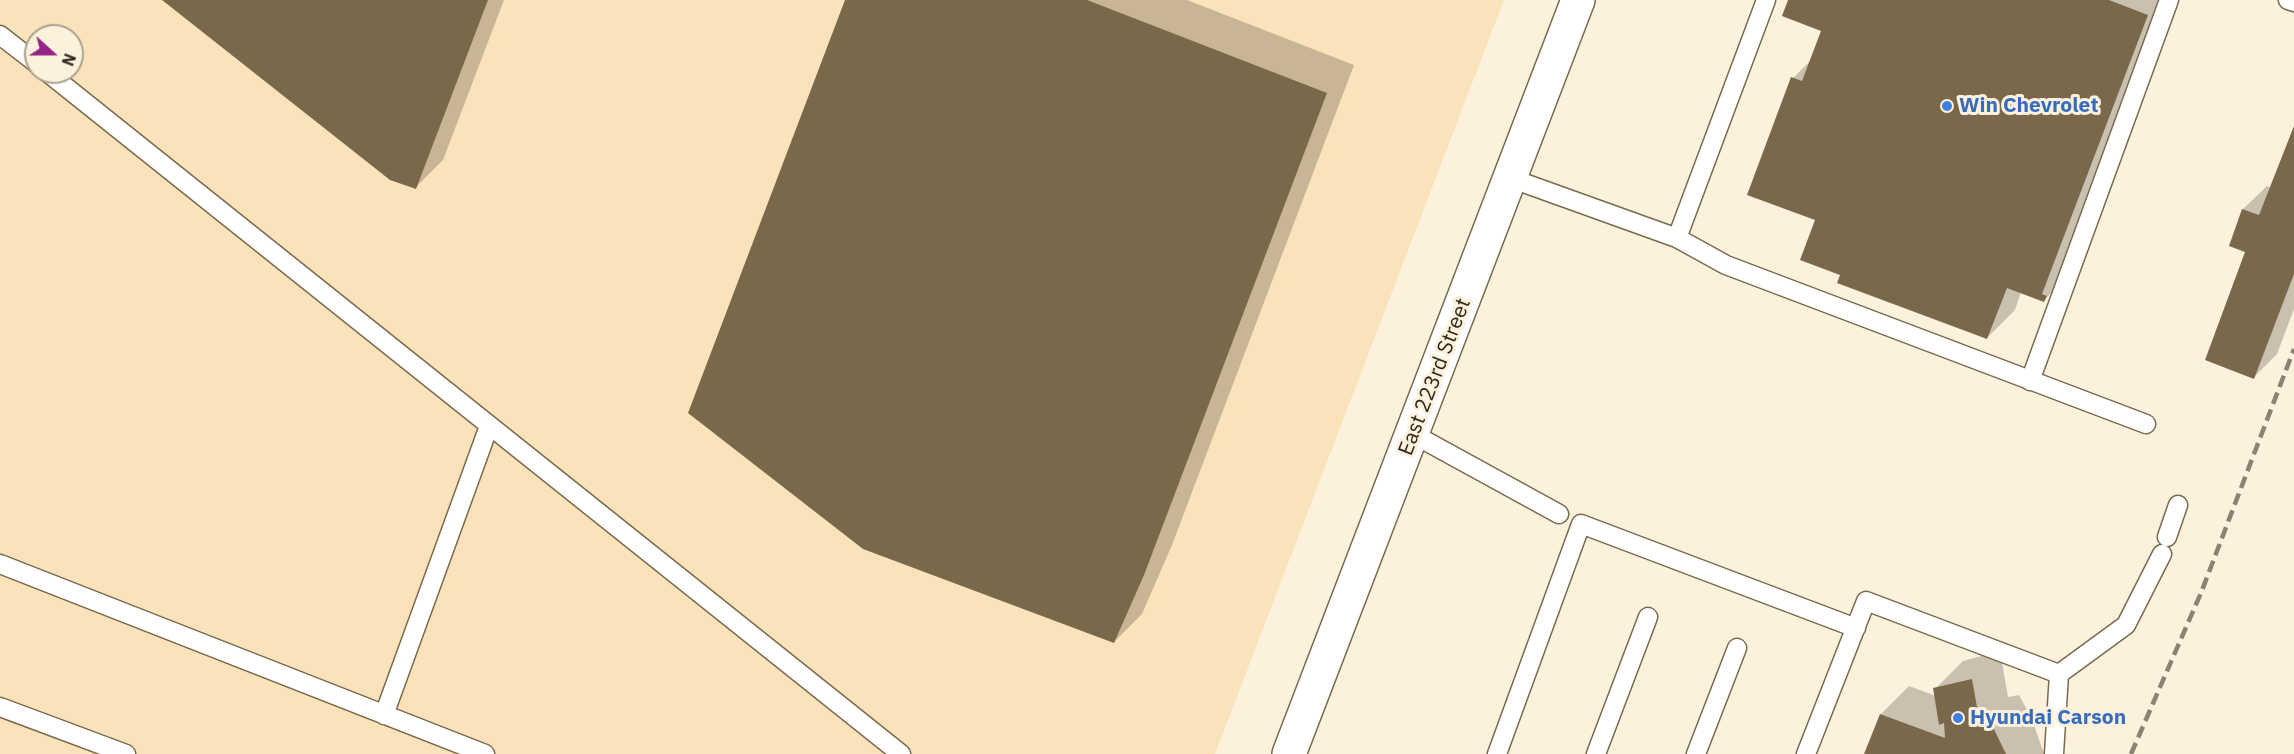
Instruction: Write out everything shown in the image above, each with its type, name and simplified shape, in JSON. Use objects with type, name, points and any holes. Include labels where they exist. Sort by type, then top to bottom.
[{"type":"main road","name":"East 223rd Street","points":[[1289,754],[1578,0]]},
{"type":"lane","points":[[1677,238],[1766,0]]},
{"type":"lane","points":[[2030,381],[2169,0]]},
{"type":"lane","points":[[2288,0],[2294,3]]},
{"type":"lane","points":[[0,35],[24,54]]},
{"type":"lane","points":[[62,84],[901,754]]},
{"type":"lane","points":[[1510,178],[1677,238],[1726,265],[2146,424]]},
{"type":"lane","points":[[384,715],[489,426]]},
{"type":"lane","points":[[1413,434],[1570,520],[1856,628]]},
{"type":"lane","points":[[2059,674],[2126,625],[2165,546],[2178,505]]},
{"type":"lane","points":[[1497,754],[1570,520]]},
{"type":"lane","points":[[0,564],[485,754]]},
{"type":"lane","points":[[1806,754],[1866,601],[2059,674]]},
{"type":"lane","points":[[1596,754],[1648,617]]},
{"type":"lane","points":[[1696,754],[1737,648]]},
{"type":"lane","points":[[2054,754],[2059,674]]},
{"type":"lane","points":[[0,707],[126,754]]},
{"type":"shaded area","points":[[0,0],[1504,0],[1215,754],[0,754]]},
{"type":"building","points":[[162,0],[488,0],[416,189],[390,180]]},
{"type":"building","points":[[845,0],[1087,0],[1327,93],[1144,575],[1114,643],[863,549],[688,413]]},
{"type":"building","points":[[1788,0],[2109,0],[2148,15],[2042,294],[2047,296],[2044,302],[2007,288],[1987,339],[1837,283],[1840,275],[1800,260],[1815,220],[1747,195],[1791,77],[1802,81],[1821,31],[1782,16]]},
{"type":"building","points":[[2294,126],[2294,274],[2254,379],[2205,360],[2245,252],[2229,246],[2242,209],[2259,215]]},
{"type":"building","name":"Hyundai Carson","points":[[1972,679],[1980,724],[1991,723],[2006,754],[1864,754],[1880,714],[1945,738],[1944,723],[1939,725],[1933,688]]},
{"type":"railway","points":[[2131,754],[2201,593],[2294,349]]},
{"type":"place","name":"Win Chevrolet","points":[[1947,106]]},
{"type":"place","name":"Hyundai Carson","points":[[1958,718]]}]
